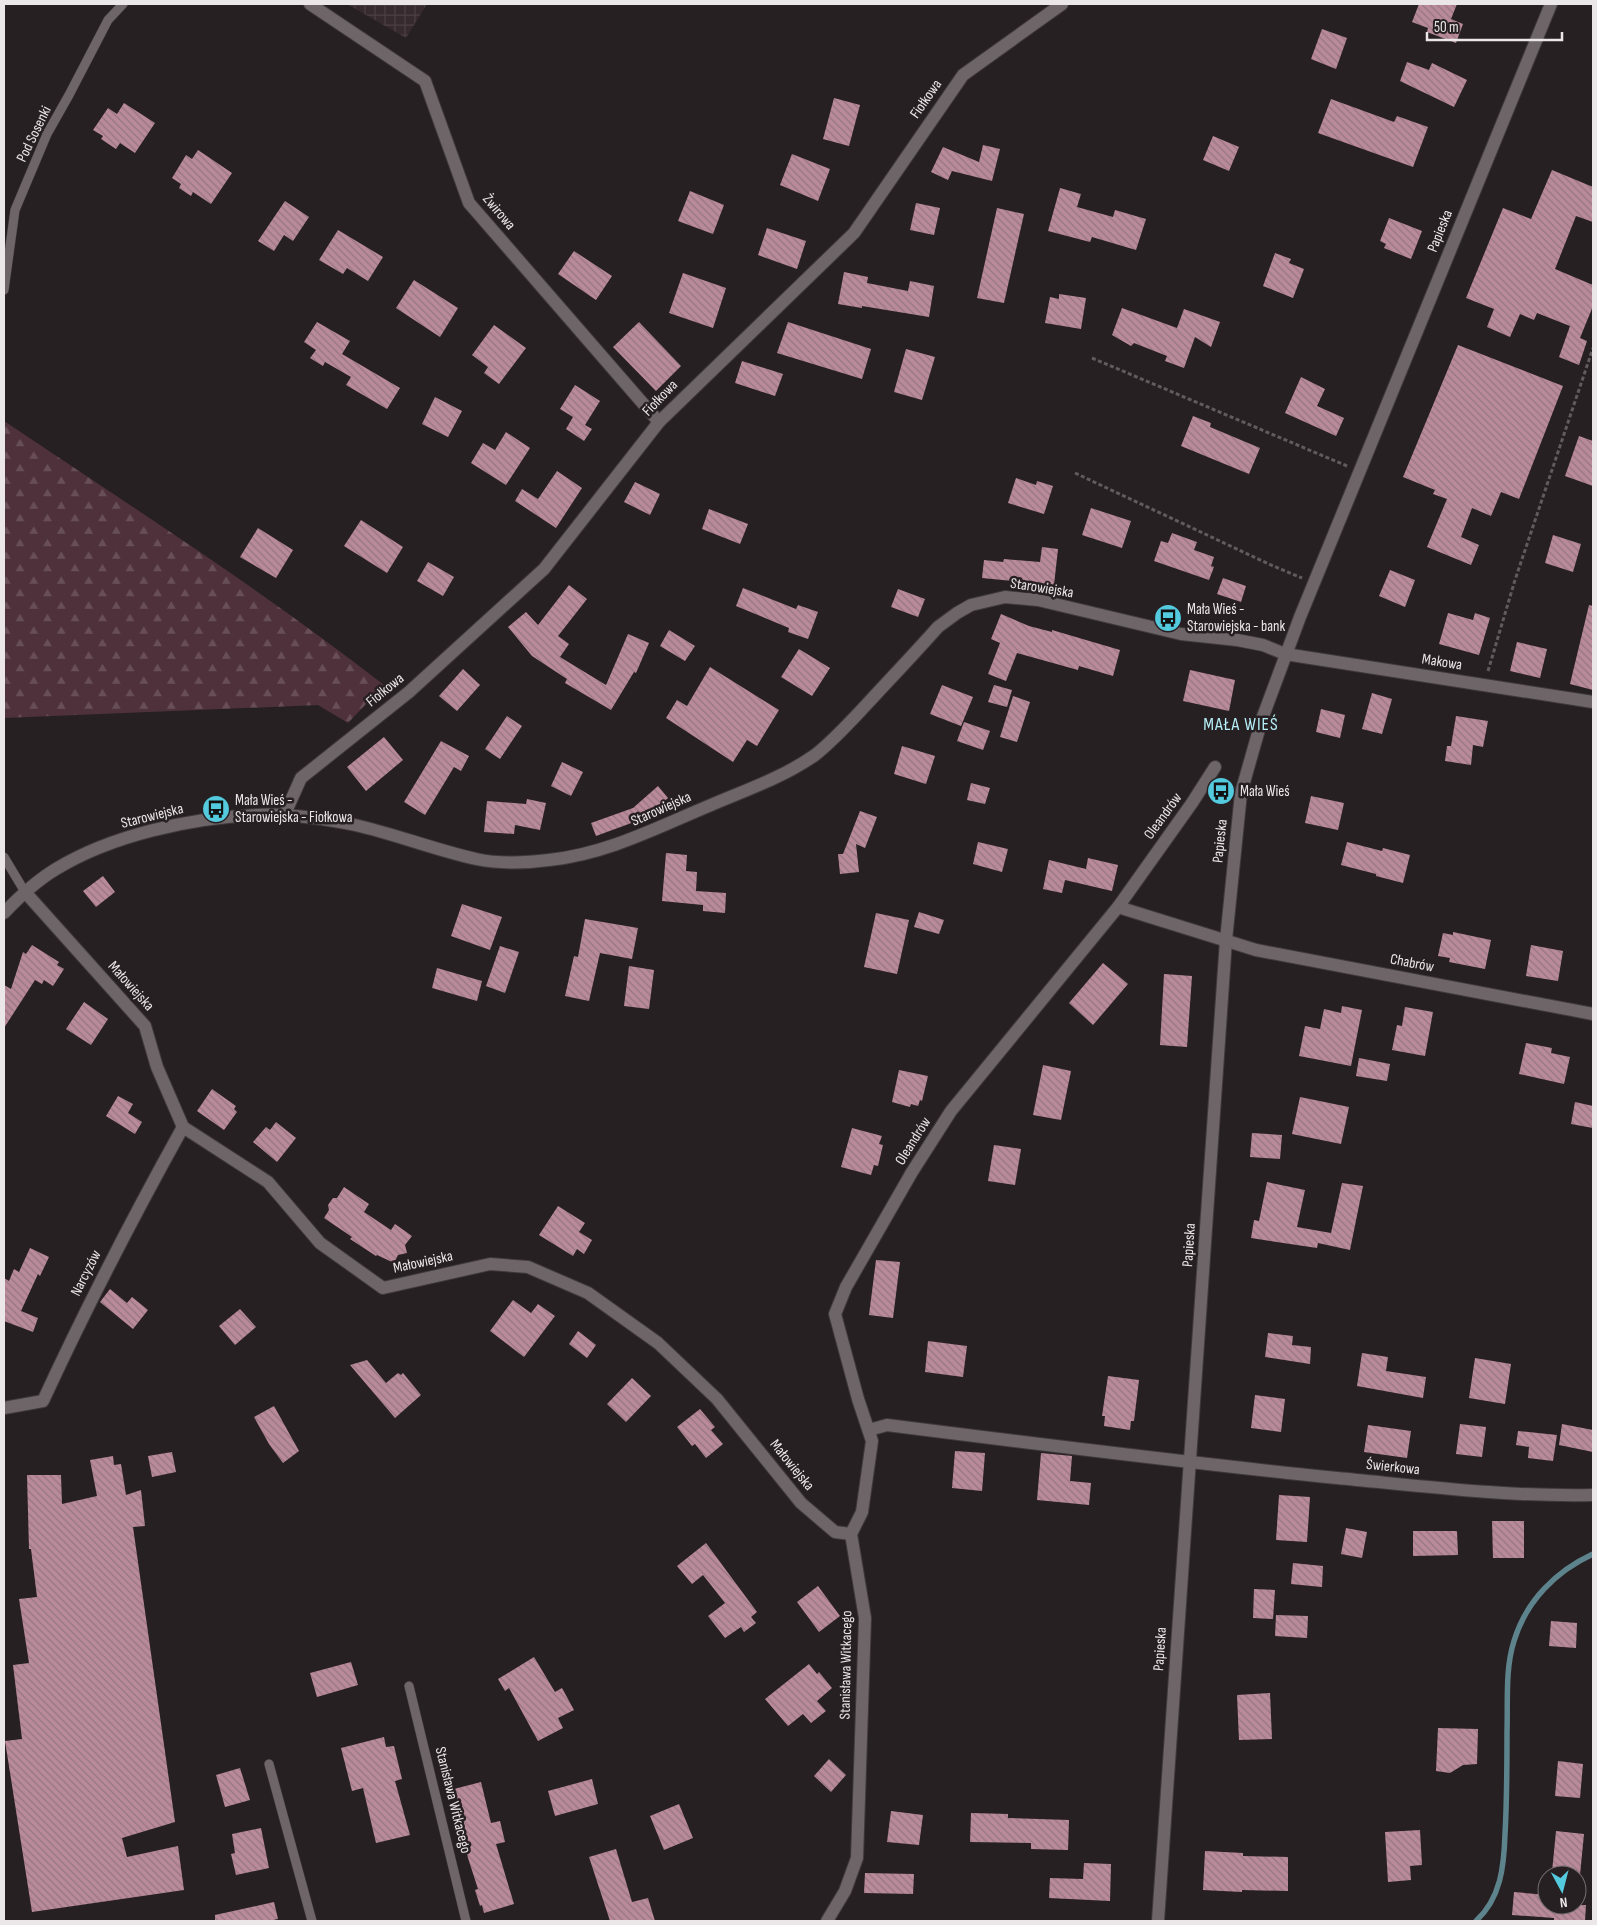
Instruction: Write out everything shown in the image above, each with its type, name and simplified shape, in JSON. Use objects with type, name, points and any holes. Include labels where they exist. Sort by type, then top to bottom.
[{"type":"street","name":"Żwirowa","points":[[310,4],[425,81],[469,203],[659,422]]},
{"type":"street","name":"Fiołkowa","points":[[284,816],[301,778],[409,692],[544,568],[659,422],[854,233],[963,75],[1062,4]]},
{"type":"street","name":"Papieska","points":[[1158,1921],[1226,940],[1241,793],[1262,719],[1285,654],[1551,4]]},
{"type":"street","name":"Starowiejska","points":[[4,913],[25,892],[54,870],[80,856],[148,832],[205,820],[258,814],[354,825],[478,860],[508,863],[550,860],[598,850],[633,839],[783,774],[815,754],[839,734],[938,627],[972,605],[1005,597],[1038,600],[1181,634],[1263,645],[1285,654]]},
{"type":"street","name":"Makowa","points":[[1285,654],[1593,702]]},
{"type":"street","name":"Oleandrów","points":[[869,1430],[858,1399],[836,1314],[846,1287],[912,1172],[951,1111],[1118,907],[1192,803],[1215,766]]},
{"type":"street","name":"Małowiejska","points":[[25,892],[145,1026],[157,1067],[183,1127],[268,1182],[320,1243],[383,1288],[490,1264],[528,1267],[588,1293],[658,1343],[717,1399],[802,1503],[835,1532],[852,1534]]},
{"type":"street","points":[[1118,907],[1226,940]]},
{"type":"street","name":"Chabrów","points":[[1226,940],[1256,950],[1593,1014]]},
{"type":"street","name":"Narcyzów","points":[[4,1408],[43,1401],[87,1307],[136,1211],[183,1127]]},
{"type":"street","points":[[852,1534],[862,1512],[872,1440],[869,1430],[887,1425],[1189,1463]]},
{"type":"street","name":"Świerkowa","points":[[1189,1463],[1425,1486],[1561,1496],[1593,1495]]},
{"type":"street","name":"Stanisława Witkacego","points":[[827,1921],[845,1891],[857,1858],[865,1618],[852,1534]]},
{"type":"lane","name":"Pod Sosenki","points":[[4,290],[19,201],[47,134],[108,20],[123,4]]},
{"type":"lane","points":[[4,857],[25,892]]},
{"type":"lane","name":"Stanisława Witkacego","points":[[409,1686],[466,1921]]},
{"type":"lane","points":[[269,1764],[312,1921]]},
{"type":"path","points":[[1484,685],[1515,580],[1593,348]]},
{"type":"path","points":[[1092,358],[1359,471]]},
{"type":"path","points":[[1075,473],[1313,583]]},
{"type":"shaded area","points":[[347,4],[427,4],[406,38]]},
{"type":"green space","points":[[4,421],[244,582],[384,685],[348,723],[318,705],[4,718]]},
{"type":"building","points":[[1419,4],[1457,4],[1451,19],[1463,24],[1456,43],[1427,32],[1428,28],[1412,22]]},
{"type":"building","points":[[1322,29],[1347,38],[1336,69],[1311,59]]},
{"type":"building","points":[[1407,62],[1429,70],[1432,63],[1467,80],[1454,107],[1400,81]]},
{"type":"building","points":[[834,98],[860,105],[849,146],[823,139]]},
{"type":"building","points":[[1331,99],[1394,122],[1397,116],[1428,127],[1413,167],[1318,133]]},
{"type":"building","points":[[124,103],[155,123],[135,153],[120,143],[116,149],[101,139],[103,136],[93,130],[108,108],[117,114]]},
{"type":"building","points":[[1213,136],[1239,147],[1229,171],[1203,160]]},
{"type":"building","points":[[983,145],[1000,149],[992,181],[952,171],[948,180],[931,172],[943,147],[979,162]]},
{"type":"building","points":[[198,150],[232,173],[211,204],[193,192],[191,196],[179,188],[181,184],[172,178],[186,155],[192,159]]},
{"type":"building","points":[[792,154],[830,169],[818,201],[780,185]]},
{"type":"building","points":[[1552,170],[1593,187],[1593,222],[1576,216],[1555,269],[1593,285],[1593,306],[1580,338],[1587,341],[1579,365],[1559,357],[1570,326],[1537,313],[1534,320],[1520,314],[1510,337],[1487,327],[1494,309],[1466,298],[1503,208],[1531,219]]},
{"type":"building","points":[[1060,188],[1081,194],[1077,207],[1113,217],[1115,210],[1146,219],[1136,250],[1092,237],[1090,242],[1048,231]]},
{"type":"building","points":[[690,191],[724,205],[713,234],[678,221]]},
{"type":"building","points":[[285,201],[309,217],[293,241],[284,235],[274,251],[258,241]]},
{"type":"building","points":[[916,203],[940,208],[934,235],[910,230]]},
{"type":"building","points":[[997,208],[1024,214],[1004,303],[977,298]]},
{"type":"building","points":[[1389,218],[1422,231],[1411,259],[1384,248],[1386,244],[1380,241]]},
{"type":"building","points":[[767,228],[806,241],[797,269],[758,255]]},
{"type":"building","points":[[338,230],[383,257],[368,281],[347,268],[343,274],[319,260]]},
{"type":"building","points":[[574,251],[612,276],[596,300],[558,274]]},
{"type":"building","points":[[1275,253],[1291,259],[1289,263],[1304,269],[1293,298],[1263,286]]},
{"type":"building","points":[[844,272],[868,277],[867,283],[908,291],[910,281],[934,286],[929,317],[838,304]]},
{"type":"building","points":[[683,273],[726,288],[713,328],[669,313]]},
{"type":"building","points":[[414,280],[458,308],[440,337],[396,308]]},
{"type":"building","points":[[1059,294],[1086,298],[1081,329],[1045,323],[1050,297],[1059,299]]},
{"type":"building","points":[[1122,308],[1177,328],[1184,309],[1220,322],[1211,347],[1195,337],[1184,368],[1165,361],[1167,356],[1134,343],[1131,346],[1112,335]]},
{"type":"building","points":[[317,322],[350,341],[342,354],[400,388],[387,409],[346,385],[351,377],[325,362],[323,366],[310,358],[316,350],[304,342]]},
{"type":"building","points":[[639,322],[681,366],[656,391],[613,347]]},
{"type":"building","points":[[788,322],[871,349],[862,379],[777,353]]},
{"type":"building","points":[[494,325],[526,348],[499,384],[484,373],[488,367],[472,355]]},
{"type":"building","points":[[1458,345],[1563,386],[1519,499],[1501,492],[1491,516],[1472,508],[1461,537],[1479,545],[1471,565],[1427,547],[1447,499],[1433,494],[1435,490],[1403,477]]},
{"type":"building","points":[[906,349],[935,357],[922,400],[894,392]]},
{"type":"building","points":[[742,361],[783,374],[775,396],[735,383]]},
{"type":"building","points":[[1301,377],[1325,389],[1317,406],[1344,418],[1336,436],[1285,413]]},
{"type":"building","points":[[575,385],[600,401],[585,425],[592,429],[584,441],[566,429],[573,417],[560,409]]},
{"type":"building","points":[[435,397],[462,411],[448,437],[422,424]]},
{"type":"building","points":[[1193,416],[1211,423],[1210,427],[1260,448],[1249,474],[1181,446]]},
{"type":"building","points":[[506,432],[530,448],[506,485],[471,463],[483,443],[495,450]]},
{"type":"building","points":[[1579,436],[1593,441],[1593,486],[1565,476]]},
{"type":"building","points":[[557,471],[582,488],[556,528],[515,501],[522,489],[538,499]]},
{"type":"building","points":[[1016,478],[1036,485],[1037,481],[1053,486],[1044,514],[1008,503]]},
{"type":"building","points":[[635,482],[660,494],[650,515],[624,502]]},
{"type":"building","points":[[1091,508],[1131,521],[1122,548],[1082,535]]},
{"type":"building","points":[[709,509],[748,524],[740,544],[702,529]]},
{"type":"building","points":[[361,520],[403,547],[387,573],[344,546]]},
{"type":"building","points":[[258,528],[293,550],[276,578],[240,557]]},
{"type":"building","points":[[1172,533],[1197,542],[1194,550],[1214,557],[1211,566],[1214,567],[1209,580],[1154,561],[1161,541],[1168,543]]},
{"type":"building","points":[[1553,535],[1581,544],[1573,572],[1545,563]]},
{"type":"building","points":[[1042,547],[1058,549],[1054,585],[982,578],[984,560],[1003,562],[1004,559],[1040,562]]},
{"type":"building","points":[[428,562],[454,577],[443,596],[417,581]]},
{"type":"building","points":[[1390,570],[1415,580],[1405,607],[1379,596]]},
{"type":"building","points":[[1223,578],[1246,586],[1241,602],[1217,594]]},
{"type":"building","points":[[569,585],[587,599],[558,636],[569,644],[560,657],[606,685],[628,634],[649,643],[636,673],[634,672],[611,710],[565,683],[567,679],[532,656],[508,627],[526,612],[538,625]]},
{"type":"building","points":[[743,588],[796,609],[798,605],[818,612],[808,639],[788,632],[789,628],[736,606]]},
{"type":"building","points":[[898,589],[925,599],[918,617],[891,607]]},
{"type":"building","points":[[1589,605],[1593,606],[1593,690],[1570,684]]},
{"type":"building","points":[[1448,613],[1473,620],[1475,613],[1490,618],[1479,655],[1439,644]]},
{"type":"building","points":[[1001,614],[1029,626],[1052,632],[1052,630],[1120,650],[1113,676],[1079,666],[1078,670],[1017,653],[1006,681],[988,674],[1000,643],[991,639]]},
{"type":"building","points":[[669,630],[695,646],[685,661],[660,646]]},
{"type":"building","points":[[1517,642],[1547,649],[1540,678],[1510,671]]},
{"type":"building","points":[[799,649],[830,668],[812,696],[781,677]]},
{"type":"building","points":[[710,667],[779,710],[757,746],[747,740],[733,762],[666,718],[677,700],[687,706]]},
{"type":"building","points":[[463,669],[480,685],[457,711],[439,696]]},
{"type":"building","points":[[1190,670],[1235,680],[1229,711],[1183,701]]},
{"type":"building","points":[[942,685],[973,697],[961,726],[930,714]]},
{"type":"building","points":[[994,685],[1012,690],[1007,707],[988,702]]},
{"type":"building","points":[[1372,693],[1392,699],[1382,734],[1362,729]]},
{"type":"building","points":[[1013,696],[1030,702],[1017,742],[1000,737]]},
{"type":"building","points":[[1321,709],[1345,715],[1340,738],[1316,732]]},
{"type":"building","points":[[507,716],[522,726],[500,759],[485,749]]},
{"type":"building","points":[[1456,716],[1488,721],[1483,747],[1473,745],[1471,765],[1445,761],[1447,746],[1451,746]]},
{"type":"building","points":[[964,722],[990,731],[983,750],[957,741]]},
{"type":"building","points":[[384,737],[403,760],[366,791],[347,767]]},
{"type":"building","points":[[441,741],[469,756],[461,771],[454,767],[425,815],[404,802]]},
{"type":"building","points":[[902,746],[935,756],[926,784],[894,774]]},
{"type":"building","points":[[562,762],[583,772],[571,796],[551,786]]},
{"type":"building","points":[[971,783],[990,788],[985,804],[967,800]]},
{"type":"building","points":[[658,786],[668,798],[645,818],[596,836],[591,823],[633,808]]},
{"type":"building","points":[[1311,796],[1344,803],[1338,830],[1305,823]]},
{"type":"building","points":[[527,799],[546,803],[540,830],[515,825],[514,834],[484,832],[487,801],[526,804]]},
{"type":"building","points":[[860,811],[877,817],[865,848],[856,844],[859,872],[840,874],[838,854],[843,854]]},
{"type":"building","points":[[978,842],[1008,849],[1002,872],[973,864]]},
{"type":"building","points":[[1347,842],[1382,851],[1383,848],[1410,855],[1403,883],[1341,865]]},
{"type":"building","points":[[666,853],[687,855],[686,871],[697,872],[696,891],[726,893],[725,913],[703,911],[703,905],[662,901]]},
{"type":"building","points":[[1088,858],[1118,865],[1112,891],[1065,880],[1062,893],[1043,889],[1049,860],[1086,869]]},
{"type":"building","points":[[103,876],[115,892],[96,907],[83,891]]},
{"type":"building","points":[[462,904],[502,917],[490,950],[451,936]]},
{"type":"building","points":[[919,912],[944,920],[939,934],[914,927]]},
{"type":"building","points":[[876,913],[909,920],[897,974],[864,967]]},
{"type":"building","points":[[585,919],[638,928],[632,959],[600,953],[589,1001],[565,996],[574,956],[578,957]]},
{"type":"building","points":[[1453,932],[1491,940],[1485,969],[1449,962],[1450,958],[1438,956],[1443,933],[1453,935]]},
{"type":"building","points":[[32,945],[59,962],[57,965],[64,969],[53,986],[44,980],[42,984],[35,980],[4,1028],[4,985],[11,989],[23,952],[26,954]]},
{"type":"building","points":[[1531,945],[1563,951],[1558,981],[1526,976]]},
{"type":"building","points":[[500,946],[519,952],[505,993],[486,986]]},
{"type":"building","points":[[1103,963],[1128,984],[1093,1025],[1069,1003]]},
{"type":"building","points":[[629,966],[654,970],[649,1009],[624,1006]]},
{"type":"building","points":[[437,968],[482,981],[477,1001],[432,988]]},
{"type":"building","points":[[1164,974],[1192,976],[1187,1047],[1160,1045]]},
{"type":"building","points":[[84,1002],[108,1019],[91,1045],[66,1029]]},
{"type":"building","points":[[1342,1006],[1362,1010],[1351,1066],[1299,1056],[1305,1026],[1320,1029],[1324,1009],[1341,1013]]},
{"type":"building","points":[[1405,1007],[1433,1012],[1425,1056],[1392,1050],[1397,1025],[1402,1026]]},
{"type":"building","points":[[1526,1043],[1552,1048],[1551,1053],[1570,1057],[1564,1084],[1519,1074]]},
{"type":"building","points":[[1359,1058],[1390,1064],[1387,1081],[1356,1076]]},
{"type":"building","points":[[1043,1065],[1071,1071],[1061,1120],[1033,1115]]},
{"type":"building","points":[[899,1070],[928,1076],[922,1101],[920,1100],[918,1106],[911,1104],[910,1107],[892,1102]]},
{"type":"building","points":[[212,1089],[236,1106],[234,1109],[237,1112],[224,1130],[197,1111]]},
{"type":"building","points":[[118,1096],[133,1104],[128,1113],[142,1122],[135,1134],[106,1116]]},
{"type":"building","points":[[1300,1097],[1349,1107],[1341,1144],[1292,1134]]},
{"type":"building","points":[[1575,1102],[1593,1106],[1593,1128],[1571,1124]]},
{"type":"building","points":[[276,1122],[296,1138],[277,1162],[253,1142],[266,1127],[270,1130]]},
{"type":"building","points":[[852,1128],[882,1136],[879,1144],[883,1145],[878,1166],[874,1165],[871,1175],[841,1167]]},
{"type":"building","points":[[1252,1133],[1282,1135],[1280,1159],[1250,1157]]},
{"type":"building","points":[[994,1145],[1021,1149],[1015,1185],[988,1181]]},
{"type":"building","points":[[1267,1182],[1305,1190],[1297,1227],[1331,1233],[1342,1183],[1363,1186],[1350,1250],[1318,1243],[1317,1248],[1251,1238],[1254,1220],[1259,1221]]},
{"type":"building","points":[[344,1187],[369,1204],[364,1212],[391,1230],[395,1224],[412,1236],[405,1245],[407,1253],[398,1255],[394,1263],[376,1256],[350,1239],[352,1237],[324,1218],[329,1210],[328,1205],[333,1198],[337,1198]]},
{"type":"building","points":[[558,1206],[585,1223],[579,1232],[592,1240],[584,1254],[577,1249],[573,1256],[539,1235]]},
{"type":"building","points":[[30,1248],[49,1257],[40,1276],[38,1274],[21,1311],[38,1318],[33,1332],[4,1321],[4,1278],[9,1281],[14,1269],[19,1272]]},
{"type":"building","points":[[876,1260],[900,1262],[893,1318],[869,1315]]},
{"type":"building","points":[[110,1289],[127,1303],[132,1297],[148,1310],[133,1329],[100,1302]]},
{"type":"building","points":[[513,1300],[531,1313],[538,1304],[555,1316],[524,1357],[490,1331]]},
{"type":"building","points":[[240,1309],[256,1327],[235,1345],[219,1326]]},
{"type":"building","points":[[578,1331],[596,1345],[587,1358],[569,1344]]},
{"type":"building","points":[[1268,1333],[1293,1336],[1292,1345],[1311,1347],[1310,1364],[1265,1357]]},
{"type":"building","points":[[928,1341],[967,1346],[963,1377],[925,1372]]},
{"type":"building","points":[[1362,1353],[1388,1357],[1386,1371],[1426,1377],[1423,1398],[1357,1386]]},
{"type":"building","points":[[1475,1358],[1511,1364],[1505,1404],[1469,1398]]},
{"type":"building","points":[[367,1360],[386,1383],[398,1373],[401,1375],[403,1373],[421,1395],[395,1418],[350,1365]]},
{"type":"building","points":[[1108,1376],[1139,1380],[1134,1421],[1131,1421],[1130,1430],[1104,1426],[1105,1416],[1102,1416]]},
{"type":"building","points":[[632,1378],[651,1396],[626,1422],[607,1404]]},
{"type":"building","points":[[1255,1395],[1285,1399],[1281,1432],[1251,1428]]},
{"type":"building","points":[[274,1406],[299,1451],[283,1463],[269,1444],[254,1417]]},
{"type":"building","points":[[700,1409],[715,1427],[711,1430],[723,1444],[706,1458],[695,1444],[692,1446],[677,1427]]},
{"type":"building","points":[[1460,1424],[1486,1427],[1482,1457],[1456,1454]]},
{"type":"building","points":[[1562,1424],[1593,1430],[1593,1452],[1559,1445]]},
{"type":"building","points":[[1368,1425],[1411,1431],[1407,1458],[1364,1452]]},
{"type":"building","points":[[1518,1431],[1557,1435],[1553,1461],[1528,1458],[1529,1447],[1516,1445]]},
{"type":"building","points":[[955,1451],[985,1453],[982,1491],[952,1488]]},
{"type":"building","points":[[172,1452],[176,1472],[152,1477],[148,1456]]},
{"type":"building","points":[[1041,1453],[1072,1456],[1070,1481],[1091,1483],[1089,1505],[1037,1500]]},
{"type":"building","points":[[113,1456],[114,1465],[121,1464],[126,1495],[141,1490],[145,1526],[133,1527],[175,1822],[122,1838],[127,1857],[178,1846],[184,1890],[32,1912],[5,1741],[22,1739],[13,1665],[29,1663],[19,1599],[37,1597],[31,1549],[29,1549],[27,1475],[61,1475],[62,1504],[97,1496],[90,1460]]},
{"type":"building","points":[[1279,1495],[1310,1497],[1307,1542],[1276,1540]]},
{"type":"building","points":[[1492,1521],[1524,1521],[1524,1558],[1493,1558]]},
{"type":"building","points":[[1346,1528],[1367,1532],[1362,1558],[1341,1554]]},
{"type":"building","points":[[1413,1531],[1457,1531],[1458,1555],[1413,1556]]},
{"type":"building","points":[[706,1543],[757,1612],[751,1617],[756,1623],[744,1632],[741,1627],[725,1638],[708,1616],[725,1603],[703,1575],[692,1584],[677,1566]]},
{"type":"building","points":[[1293,1563],[1323,1566],[1322,1587],[1291,1584]]},
{"type":"building","points":[[818,1586],[840,1616],[819,1632],[797,1602]]},
{"type":"building","points":[[1254,1589],[1275,1590],[1273,1619],[1253,1618]]},
{"type":"building","points":[[1276,1615],[1308,1616],[1307,1638],[1275,1636]]},
{"type":"building","points":[[1551,1621],[1577,1623],[1576,1648],[1549,1646]]},
{"type":"building","points":[[534,1657],[555,1692],[562,1688],[574,1710],[558,1718],[563,1728],[538,1741],[509,1688],[505,1691],[498,1679]]},
{"type":"building","points":[[351,1662],[358,1685],[317,1697],[310,1673]]},
{"type":"building","points":[[809,1664],[817,1674],[819,1672],[832,1688],[817,1701],[826,1711],[811,1723],[803,1714],[788,1726],[765,1699]]},
{"type":"building","points":[[1270,1693],[1272,1739],[1239,1740],[1237,1695]]},
{"type":"building","points":[[1438,1728],[1478,1729],[1477,1764],[1463,1765],[1450,1773],[1436,1771]]},
{"type":"building","points":[[384,1737],[386,1747],[394,1746],[402,1779],[395,1781],[410,1835],[376,1843],[363,1788],[352,1791],[341,1748]]},
{"type":"building","points":[[829,1759],[846,1775],[831,1792],[814,1776]]},
{"type":"building","points":[[1558,1761],[1583,1764],[1580,1798],[1555,1796]]},
{"type":"building","points":[[240,1768],[250,1800],[225,1807],[216,1775]]},
{"type":"building","points":[[592,1779],[598,1804],[555,1816],[548,1791]]},
{"type":"building","points":[[481,1782],[491,1823],[500,1821],[505,1842],[496,1844],[514,1904],[484,1913],[475,1890],[478,1889],[468,1858],[455,1803],[457,1802],[454,1789]]},
{"type":"building","points":[[679,1804],[693,1838],[664,1850],[650,1816]]},
{"type":"building","points":[[891,1811],[923,1815],[919,1845],[887,1842]]},
{"type":"building","points":[[971,1813],[1008,1814],[1008,1818],[1069,1820],[1068,1850],[1031,1849],[1031,1843],[970,1842]]},
{"type":"building","points":[[261,1828],[269,1868],[236,1875],[231,1854],[235,1853],[232,1834]]},
{"type":"building","points":[[1420,1830],[1422,1865],[1410,1866],[1411,1880],[1388,1882],[1385,1832]]},
{"type":"building","points":[[1556,1831],[1584,1834],[1581,1865],[1553,1865]]},
{"type":"building","points":[[616,1849],[632,1902],[648,1898],[655,1921],[610,1921],[589,1857]]},
{"type":"building","points":[[1205,1851],[1243,1853],[1243,1856],[1288,1857],[1288,1891],[1242,1890],[1242,1892],[1203,1890]]},
{"type":"building","points":[[1084,1863],[1111,1864],[1110,1901],[1049,1898],[1050,1878],[1083,1879]]},
{"type":"building","points":[[865,1873],[914,1874],[913,1894],[864,1893]]},
{"type":"building","points":[[1514,1892],[1537,1894],[1537,1915],[1585,1915],[1585,1921],[1554,1921],[1554,1918],[1512,1915]]},
{"type":"building","points":[[274,1902],[278,1919],[268,1921],[215,1921],[215,1915]]},
{"type":"waterway","points":[[1476,1921],[1491,1902],[1496,1892],[1504,1858],[1509,1663],[1514,1641],[1526,1613],[1544,1589],[1567,1569],[1593,1554]]},
{"type":"place","name":"Mała Wieś - Starowiejska - bank","points":[[1168,618]]},
{"type":"place","name":"Mała Wieś","points":[[1221,791]]},
{"type":"place","name":"Mała Wieś - Starowiejska - Fiołkowa","points":[[216,809]]},
{"type":"district","name":"MAŁA WIEŚ","points":[[1241,724]]}]
